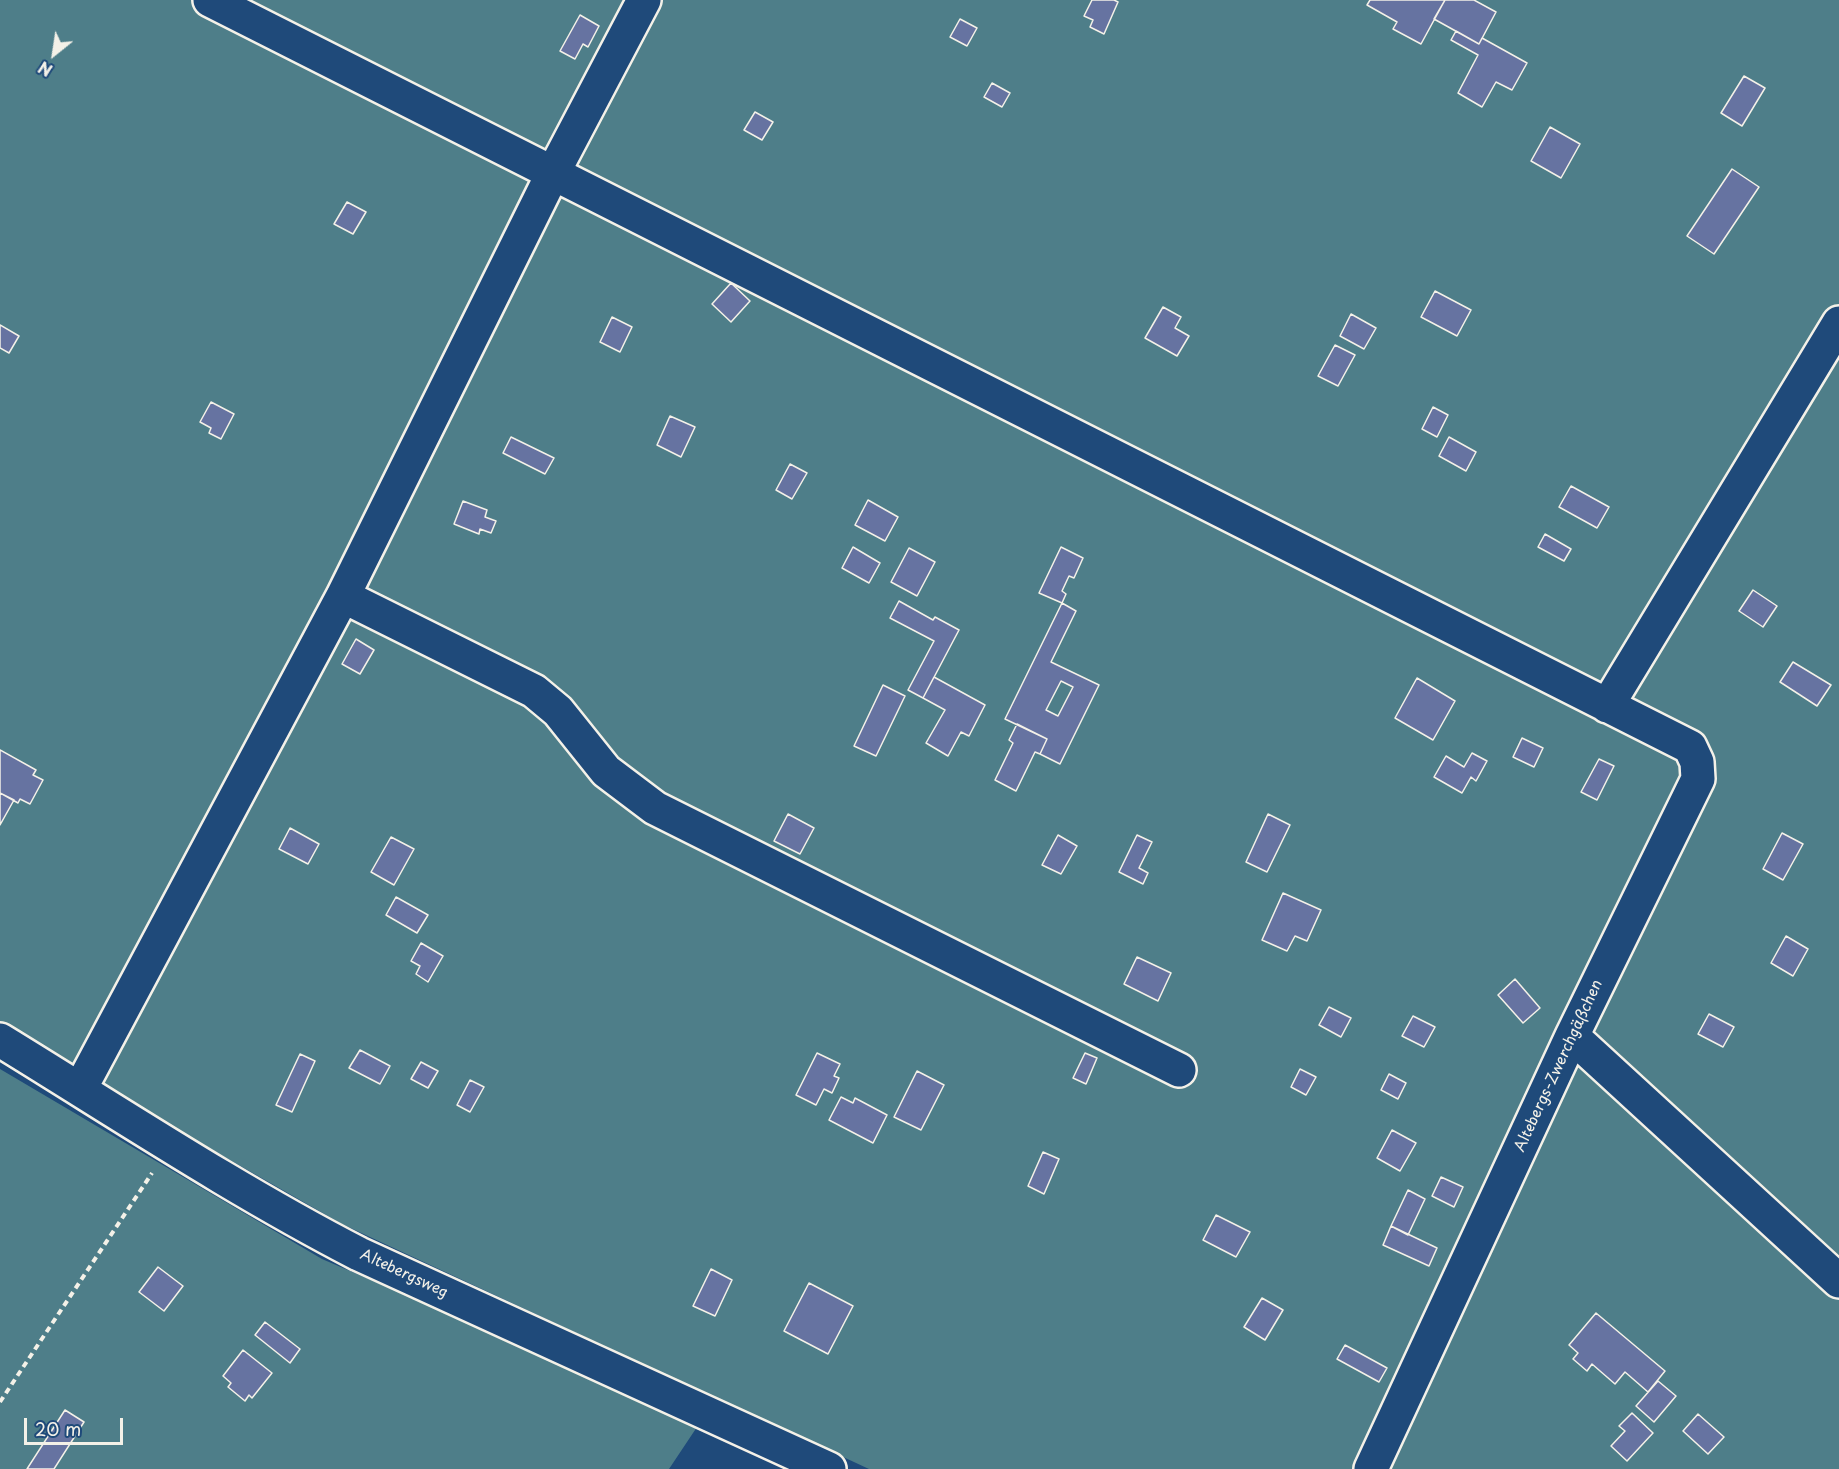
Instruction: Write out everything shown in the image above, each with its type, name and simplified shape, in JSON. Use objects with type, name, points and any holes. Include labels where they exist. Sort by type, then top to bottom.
[{"type":"lane","name":"Altebergs-Zwerchgäßchen","points":[[210,0],[1690,747],[1697,762],[1698,779],[1572,1036],[1371,1469]]},
{"type":"lane","points":[[80,1089],[343,596],[553,173],[644,0]]},
{"type":"lane","points":[[1607,706],[1839,323]]},
{"type":"lane","points":[[343,596],[534,691],[558,711],[606,771],[655,808],[1179,1070]]},
{"type":"lane","points":[[1572,1036],[1839,1281]]},
{"type":"lane","name":"Altebergsweg","points":[[0,1040],[300,1224],[359,1254],[829,1469]]},
{"type":"path","points":[[0,1402],[170,1145]]},
{"type":"green space","points":[[0,0],[1839,0],[1839,1469],[869,1469],[342,1224],[111,1092],[0,1024]]},
{"type":"green space","points":[[0,1069],[322,1259],[701,1421],[669,1469],[0,1469]]},
{"type":"building","points":[[1092,0],[1118,2],[1104,34],[1090,27],[1093,20],[1084,16]]},
{"type":"building","points":[[1370,0],[1445,0],[1421,44],[1393,29],[1397,22],[1367,5]]},
{"type":"building","points":[[1445,0],[1474,0],[1496,12],[1479,44],[1434,19]]},
{"type":"building","points":[[580,15],[599,26],[588,47],[583,44],[575,59],[560,51]]},
{"type":"building","points":[[960,19],[977,28],[967,46],[950,37]]},
{"type":"building","points":[[1456,31],[1479,44],[1482,38],[1527,63],[1512,90],[1496,82],[1482,107],[1458,93],[1478,55],[1451,40]]},
{"type":"building","points":[[1744,76],[1765,88],[1742,126],[1721,113]]},
{"type":"building","points":[[992,83],[1010,93],[1002,107],[984,97]]},
{"type":"building","points":[[755,112],[773,122],[762,140],[744,130]]},
{"type":"building","points":[[1550,127],[1580,144],[1561,178],[1531,161]]},
{"type":"building","points":[[1732,169],[1759,187],[1714,254],[1687,236]]},
{"type":"building","points":[[347,202],[366,212],[353,234],[334,224]]},
{"type":"building","points":[[731,283],[750,301],[731,322],[712,304]]},
{"type":"building","points":[[1435,291],[1471,310],[1457,336],[1421,317]]},
{"type":"building","points":[[1163,307],[1181,317],[1175,328],[1189,336],[1177,356],[1145,338]]},
{"type":"building","points":[[1351,314],[1376,328],[1364,349],[1340,336]]},
{"type":"building","points":[[612,317],[632,327],[620,352],[600,342]]},
{"type":"building","points":[[0,325],[19,336],[9,353],[0,348]]},
{"type":"building","points":[[1335,345],[1355,355],[1338,386],[1318,376]]},
{"type":"building","points":[[211,402],[234,414],[221,439],[209,433],[211,428],[200,422]]},
{"type":"building","points":[[1433,407],[1448,415],[1437,437],[1422,429]]},
{"type":"building","points":[[670,416],[695,427],[681,457],[657,445]]},
{"type":"building","points":[[511,437],[554,458],[545,474],[503,453]]},
{"type":"building","points":[[1449,437],[1476,452],[1466,471],[1439,456]]},
{"type":"building","points":[[790,464],[807,473],[792,499],[776,490]]},
{"type":"building","points":[[1571,486],[1609,507],[1597,528],[1559,507]]},
{"type":"building","points":[[868,500],[898,517],[885,541],[855,525]]},
{"type":"building","points":[[463,501],[487,510],[485,517],[496,521],[491,533],[480,529],[479,534],[454,524]]},
{"type":"building","points":[[1545,534],[1571,549],[1564,561],[1538,547]]},
{"type":"building","points":[[853,547],[880,563],[869,583],[842,568]]},
{"type":"building","points":[[1061,547],[1083,558],[1074,578],[1069,576],[1062,591],[1066,594],[1062,603],[1039,593]]},
{"type":"building","points":[[909,548],[935,562],[917,596],[891,582]]},
{"type":"building","points":[[1753,590],[1777,606],[1763,627],[1739,611]]},
{"type":"building","points":[[899,601],[933,620],[935,617],[959,630],[923,698],[908,690],[934,641],[890,618]]},
{"type":"building","points":[[1062,603],[1076,611],[1051,662],[1099,685],[1060,764],[1040,754],[1047,739],[1005,719]],"holes":[[[1061,681],[1073,687],[1058,716],[1046,710]]]},
{"type":"building","points":[[356,639],[374,650],[360,674],[342,664]]},
{"type":"building","points":[[1793,662],[1831,685],[1817,706],[1780,682]]},
{"type":"building","points":[[934,677],[985,705],[969,736],[961,732],[948,756],[926,743],[945,710],[923,698]]},
{"type":"building","points":[[1417,678],[1455,701],[1433,740],[1395,718]]},
{"type":"building","points":[[883,685],[905,696],[876,756],[854,746]]},
{"type":"building","points":[[1017,724],[1047,739],[1040,754],[1035,752],[1016,791],[995,780],[1013,743],[1009,740]]},
{"type":"building","points":[[1522,738],[1543,748],[1534,767],[1513,757]]},
{"type":"building","points":[[0,750],[36,770],[33,775],[43,780],[30,804],[20,799],[18,803],[0,793]]},
{"type":"building","points":[[1472,753],[1487,761],[1476,781],[1471,777],[1462,793],[1434,777],[1446,756],[1464,767]]},
{"type":"building","points":[[1599,759],[1614,766],[1597,800],[1581,792]]},
{"type":"building","points":[[0,793],[14,800],[0,825]]},
{"type":"building","points":[[788,814],[814,828],[800,854],[774,841]]},
{"type":"building","points":[[1268,814],[1290,825],[1267,872],[1246,862]]},
{"type":"building","points":[[290,828],[319,844],[308,864],[279,849]]},
{"type":"building","points":[[1782,833],[1803,844],[1783,880],[1763,869]]},
{"type":"building","points":[[1058,835],[1077,846],[1061,874],[1042,865]]},
{"type":"building","points":[[1137,835],[1152,842],[1139,868],[1148,873],[1143,884],[1119,872]]},
{"type":"building","points":[[391,837],[414,849],[394,885],[371,872]]},
{"type":"building","points":[[1283,893],[1321,910],[1307,941],[1295,936],[1287,951],[1262,940]]},
{"type":"building","points":[[396,897],[428,915],[417,933],[386,915]]},
{"type":"building","points":[[1786,936],[1808,949],[1793,976],[1771,963]]},
{"type":"building","points":[[421,943],[443,956],[428,982],[416,974],[420,966],[411,961]]},
{"type":"building","points":[[1137,957],[1171,973],[1158,1001],[1124,984]]},
{"type":"building","points":[[1515,979],[1540,1008],[1523,1023],[1498,995]]},
{"type":"building","points":[[1329,1007],[1351,1018],[1341,1037],[1319,1025]]},
{"type":"building","points":[[1709,1014],[1734,1027],[1723,1047],[1698,1034]]},
{"type":"building","points":[[1413,1016],[1435,1027],[1424,1047],[1402,1036]]},
{"type":"building","points":[[360,1050],[390,1066],[380,1084],[349,1068]]},
{"type":"building","points":[[817,1053],[840,1064],[834,1076],[839,1078],[832,1093],[824,1089],[816,1105],[796,1095]]},
{"type":"building","points":[[1085,1053],[1097,1058],[1086,1084],[1073,1078]]},
{"type":"building","points":[[300,1054],[315,1061],[292,1112],[276,1105]]},
{"type":"building","points":[[421,1062],[438,1071],[428,1088],[411,1079]]},
{"type":"building","points":[[1300,1069],[1316,1077],[1306,1095],[1291,1087]]},
{"type":"building","points":[[917,1071],[944,1085],[921,1130],[894,1117]]},
{"type":"building","points":[[1389,1074],[1406,1083],[1398,1099],[1381,1090]]},
{"type":"building","points":[[470,1080],[484,1087],[470,1112],[457,1105]]},
{"type":"building","points":[[841,1097],[853,1103],[855,1098],[887,1115],[873,1143],[829,1120]]},
{"type":"building","points":[[1392,1130],[1416,1143],[1400,1171],[1377,1158]]},
{"type":"building","points":[[1043,1152],[1059,1159],[1044,1194],[1028,1186]]},
{"type":"building","points":[[1441,1177],[1463,1187],[1454,1207],[1432,1196]]},
{"type":"building","points":[[1408,1190],[1425,1199],[1408,1235],[1391,1226]]},
{"type":"building","points":[[1216,1215],[1250,1232],[1236,1257],[1203,1240]]},
{"type":"building","points":[[1391,1226],[1437,1248],[1429,1266],[1383,1245]]},
{"type":"building","points":[[158,1267],[183,1286],[164,1311],[139,1292]]},
{"type":"building","points":[[711,1269],[732,1280],[715,1316],[693,1306]]},
{"type":"building","points":[[809,1283],[853,1306],[828,1354],[784,1331]]},
{"type":"building","points":[[1262,1298],[1283,1310],[1265,1340],[1244,1327]]},
{"type":"building","points":[[1596,1313],[1665,1371],[1648,1392],[1625,1372],[1615,1384],[1592,1364],[1587,1371],[1573,1359],[1578,1353],[1569,1345]]},
{"type":"building","points":[[265,1322],[300,1349],[290,1363],[255,1335]]},
{"type":"building","points":[[1345,1345],[1387,1368],[1379,1382],[1337,1359]]},
{"type":"building","points":[[243,1350],[272,1373],[252,1398],[249,1395],[245,1401],[228,1387],[231,1383],[223,1376]]},
{"type":"building","points":[[1658,1381],[1676,1396],[1654,1422],[1636,1406]]},
{"type":"building","points":[[65,1410],[84,1422],[54,1469],[27,1469]]},
{"type":"building","points":[[1632,1413],[1653,1433],[1627,1461],[1611,1446],[1625,1431],[1619,1426]]},
{"type":"building","points":[[1698,1414],[1724,1437],[1708,1454],[1683,1431]]}]
